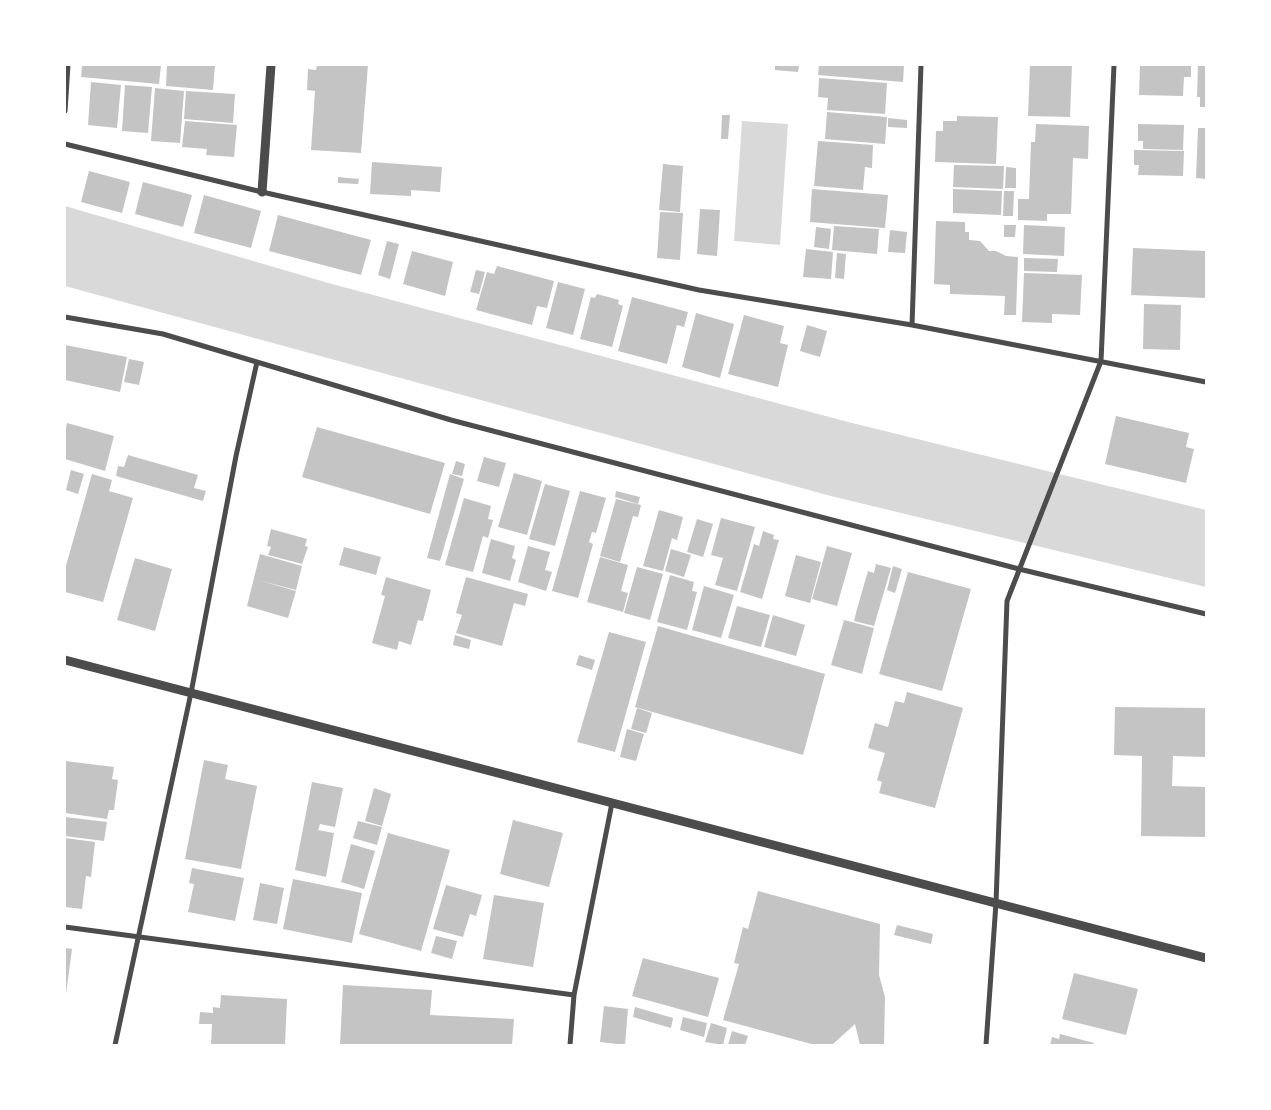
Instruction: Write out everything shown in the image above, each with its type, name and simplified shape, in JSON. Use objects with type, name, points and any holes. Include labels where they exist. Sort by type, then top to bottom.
[{"type":"street","points":[[65,111],[68,65]]},
{"type":"street","points":[[262,192],[271,65]]},
{"type":"street","points":[[912,325],[920,65]]},
{"type":"street","points":[[986,1045],[996,904],[1007,601],[1101,361],[1114,65]]},
{"type":"street","points":[[65,144],[262,192],[698,290],[912,325],[1206,382]]},
{"type":"street","points":[[65,318],[163,334],[451,420],[1019,569],[1206,614]]},
{"type":"street","points":[[115,1045],[191,693],[234,466],[257,362]]},
{"type":"street","points":[[65,660],[1206,958]]},
{"type":"street","points":[[570,1045],[574,996],[612,803]]},
{"type":"street","points":[[65,927],[574,996]]},
{"type":"shaded area","points":[[742,121],[788,124],[780,245],[734,241]]},
{"type":"shaded area","points":[[65,206],[332,284],[848,422],[1206,510],[1206,587],[827,495],[65,286]]},
{"type":"building","points":[[82,65],[161,65],[159,84],[81,77]]},
{"type":"building","points":[[167,65],[215,65],[213,90],[166,86]]},
{"type":"building","points":[[317,65],[368,65],[361,153],[311,150],[315,91],[307,90],[308,69],[316,70]]},
{"type":"building","points":[[775,65],[799,65],[798,72],[775,70]]},
{"type":"building","points":[[819,65],[904,65],[903,82],[818,75]]},
{"type":"building","points":[[1030,65],[1072,65],[1070,117],[1028,116]]},
{"type":"building","points":[[1140,65],[1191,65],[1191,77],[1184,77],[1183,96],[1139,95]]},
{"type":"building","points":[[1198,65],[1206,65],[1206,107],[1200,107],[1200,97],[1197,97]]},
{"type":"building","points":[[819,78],[887,83],[885,114],[827,110],[828,98],[818,97]]},
{"type":"building","points":[[91,82],[121,85],[117,128],[88,125]]},
{"type":"building","points":[[125,85],[152,87],[148,133],[122,131]]},
{"type":"building","points":[[155,88],[184,91],[180,143],[151,141]]},
{"type":"building","points":[[186,91],[235,94],[233,123],[184,119]]},
{"type":"building","points":[[827,112],[887,117],[885,144],[825,139]]},
{"type":"building","points":[[722,115],[730,115],[728,139],[721,139]]},
{"type":"building","points":[[957,116],[998,117],[996,164],[935,162],[936,131],[943,131],[943,121],[957,121]]},
{"type":"building","points":[[888,118],[907,120],[907,128],[888,127]]},
{"type":"building","points":[[185,121],[237,125],[234,157],[206,155],[207,149],[182,147]]},
{"type":"building","points":[[1036,124],[1089,126],[1088,159],[1073,158],[1071,214],[1047,214],[1047,221],[1018,220],[1018,199],[1029,199],[1031,142],[1035,142]]},
{"type":"building","points":[[1138,124],[1184,125],[1183,150],[1143,149],[1143,141],[1138,141]]},
{"type":"building","points":[[1198,128],[1206,128],[1206,179],[1196,178]]},
{"type":"building","points":[[818,141],[873,145],[872,168],[865,167],[863,190],[814,186]]},
{"type":"building","points":[[1134,150],[1184,151],[1183,176],[1138,175],[1139,165],[1134,165]]},
{"type":"building","points":[[372,162],[442,167],[440,192],[411,190],[411,196],[370,194]]},
{"type":"building","points":[[663,164],[683,166],[680,212],[659,210]]},
{"type":"building","points":[[954,165],[1004,166],[1003,189],[953,187]]},
{"type":"building","points":[[1006,167],[1016,168],[1016,188],[1005,188]]},
{"type":"building","points":[[89,171],[130,182],[122,213],[81,202]]},
{"type":"building","points":[[338,177],[359,179],[358,184],[338,183]]},
{"type":"building","points":[[143,182],[192,195],[183,227],[135,214]]},
{"type":"building","points":[[812,189],[888,195],[885,228],[810,222]]},
{"type":"building","points":[[953,189],[1002,191],[1001,215],[953,213]]},
{"type":"building","points":[[1004,191],[1014,191],[1013,216],[1003,216]]},
{"type":"building","points":[[204,195],[261,211],[251,248],[194,233]]},
{"type":"building","points":[[700,209],[720,210],[717,256],[697,254]]},
{"type":"building","points":[[660,212],[683,213],[680,260],[657,258]]},
{"type":"building","points":[[278,215],[371,240],[361,275],[269,251]]},
{"type":"building","points":[[936,221],[965,222],[965,232],[969,232],[969,240],[980,241],[989,251],[1018,257],[1016,315],[1004,315],[1005,296],[950,294],[950,285],[934,284]]},
{"type":"building","points":[[1004,225],[1016,225],[1015,237],[1004,237]]},
{"type":"building","points":[[1024,225],[1065,227],[1064,256],[1023,254]]},
{"type":"building","points":[[834,226],[879,229],[877,254],[832,250]]},
{"type":"building","points":[[816,227],[831,229],[829,249],[814,247]]},
{"type":"building","points":[[890,230],[907,232],[905,253],[888,252]]},
{"type":"building","points":[[387,241],[399,244],[390,279],[378,275]]},
{"type":"building","points":[[1133,248],[1206,251],[1206,298],[1131,295]]},
{"type":"building","points":[[806,249],[833,252],[831,279],[803,277]]},
{"type":"building","points":[[412,251],[453,262],[445,296],[403,284]]},
{"type":"building","points":[[837,253],[846,254],[844,279],[835,278]]},
{"type":"building","points":[[1024,258],[1058,259],[1057,272],[1024,271]]},
{"type":"building","points":[[497,266],[554,281],[547,308],[537,306],[532,325],[476,310],[487,272],[494,274]]},
{"type":"building","points":[[476,270],[485,272],[479,294],[470,292]]},
{"type":"building","points":[[1024,273],[1082,275],[1080,315],[1052,314],[1052,323],[1022,322]]},
{"type":"building","points":[[558,282],[585,289],[573,335],[546,328]]},
{"type":"building","points":[[597,294],[619,300],[618,304],[623,306],[612,347],[580,339],[591,297],[595,298]]},
{"type":"building","points":[[632,297],[688,312],[684,327],[677,325],[667,364],[618,351]]},
{"type":"building","points":[[1144,304],[1181,305],[1180,350],[1143,349]]},
{"type":"building","points":[[696,313],[734,324],[720,378],[682,367]]},
{"type":"building","points":[[744,315],[784,326],[780,343],[788,345],[778,387],[728,374]]},
{"type":"building","points":[[807,325],[827,331],[820,357],[800,351]]},
{"type":"building","points":[[65,345],[127,357],[120,392],[65,380]]},
{"type":"building","points":[[129,359],[144,362],[139,385],[124,382]]},
{"type":"building","points":[[1116,416],[1189,433],[1186,447],[1194,449],[1186,483],[1105,464]]},
{"type":"building","points":[[67,423],[114,436],[105,471],[65,459]]},
{"type":"building","points":[[317,427],[445,463],[430,514],[302,477]]},
{"type":"building","points":[[128,455],[198,475],[194,488],[206,491],[203,501],[116,476],[118,466],[124,467]]},
{"type":"building","points":[[484,457],[506,463],[499,487],[477,481]]},
{"type":"building","points":[[456,461],[465,464],[462,476],[452,474]]},
{"type":"building","points":[[71,470],[84,474],[78,494],[66,490]]},
{"type":"building","points":[[514,473],[542,481],[527,535],[498,527]]},
{"type":"building","points":[[92,474],[112,480],[109,491],[133,498],[103,602],[65,592],[65,569]]},
{"type":"building","points":[[450,474],[464,479],[440,561],[427,558]]},
{"type":"building","points":[[545,484],[570,491],[555,546],[529,539]]},
{"type":"building","points":[[580,491],[606,498],[596,533],[592,532],[589,542],[593,544],[578,598],[552,591]]},
{"type":"building","points":[[616,491],[640,497],[638,504],[615,497]]},
{"type":"building","points":[[464,498],[491,506],[488,519],[493,520],[488,538],[483,536],[473,572],[445,565]]},
{"type":"building","points":[[616,499],[641,505],[638,517],[633,516],[620,562],[600,556]]},
{"type":"building","points":[[659,510],[683,517],[677,540],[672,538],[663,571],[643,566]]},
{"type":"building","points":[[721,518],[755,527],[737,591],[715,585],[723,558],[711,555]]},
{"type":"building","points":[[697,519],[713,524],[703,557],[687,552]]},
{"type":"building","points":[[271,529],[307,539],[305,546],[308,547],[302,564],[268,555],[271,547],[267,546]]},
{"type":"building","points":[[763,531],[774,535],[773,539],[779,540],[762,599],[740,592],[754,544],[759,546]]},
{"type":"building","points":[[491,539],[515,546],[512,558],[516,560],[510,581],[482,573]]},
{"type":"building","points":[[528,546],[550,552],[545,570],[552,572],[546,591],[518,582]]},
{"type":"building","points":[[827,546],[852,553],[837,606],[812,599]]},
{"type":"building","points":[[344,547],[381,557],[376,575],[339,565]]},
{"type":"building","points":[[671,549],[691,555],[684,577],[665,571]]},
{"type":"building","points":[[260,554],[302,566],[296,590],[258,580],[296,591],[288,618],[247,606]]},
{"type":"building","points":[[796,555],[821,562],[810,603],[785,596]]},
{"type":"building","points":[[600,557],[628,565],[621,591],[628,593],[623,612],[587,602]]},
{"type":"building","points":[[135,558],[172,569],[155,631],[117,620]]},
{"type":"building","points":[[876,564],[891,568],[874,626],[854,621],[868,571],[874,573]]},
{"type":"building","points":[[893,566],[902,569],[895,593],[887,590]]},
{"type":"building","points":[[637,567],[663,574],[650,620],[624,613]]},
{"type":"building","points":[[908,572],[971,589],[942,691],[879,674]]},
{"type":"building","points":[[670,575],[694,582],[692,591],[697,592],[687,630],[657,622]]},
{"type":"building","points":[[386,577],[431,590],[423,621],[418,620],[411,645],[399,641],[397,650],[372,643],[385,596],[381,595]]},
{"type":"building","points":[[466,577],[528,594],[525,606],[514,603],[502,646],[456,633],[462,615],[456,613]]},
{"type":"building","points":[[704,586],[734,595],[721,638],[692,630]]},
{"type":"building","points":[[737,606],[770,615],[761,647],[728,638]]},
{"type":"building","points":[[773,615],[805,625],[796,656],[764,647]]},
{"type":"building","points":[[844,620],[874,628],[862,674],[831,665]]},
{"type":"building","points":[[658,626],[825,674],[803,755],[635,707]]},
{"type":"building","points":[[609,632],[646,642],[615,752],[577,742]]},
{"type":"building","points":[[455,635],[471,640],[469,649],[453,645]]},
{"type":"building","points":[[579,655],[595,660],[592,670],[576,665]]},
{"type":"building","points":[[907,692],[963,708],[935,808],[879,793],[882,782],[877,780],[885,753],[868,748],[875,723],[888,727],[895,701],[904,703]]},
{"type":"building","points":[[1115,707],[1206,708],[1206,757],[1173,756],[1172,786],[1206,787],[1206,837],[1141,836],[1142,756],[1114,755]]},
{"type":"building","points":[[637,708],[652,713],[646,733],[631,729]]},
{"type":"building","points":[[627,729],[644,734],[636,761],[620,757]]},
{"type":"building","points":[[204,760],[228,765],[225,779],[257,786],[241,869],[185,859]]},
{"type":"building","points":[[65,761],[114,767],[112,779],[118,780],[114,810],[109,810],[107,819],[65,813]]},
{"type":"building","points":[[312,782],[343,788],[335,827],[320,824],[318,830],[334,833],[326,877],[295,870]]},
{"type":"building","points":[[374,788],[391,794],[382,826],[365,821]]},
{"type":"building","points":[[65,817],[107,822],[104,841],[65,836]]},
{"type":"building","points":[[513,820],[563,833],[549,887],[500,874]]},
{"type":"building","points":[[358,821],[382,827],[377,845],[353,838]]},
{"type":"building","points":[[388,833],[450,850],[421,951],[359,934]]},
{"type":"building","points":[[65,838],[95,842],[91,877],[86,876],[82,909],[65,907]]},
{"type":"building","points":[[351,844],[375,851],[364,889],[341,882]]},
{"type":"building","points":[[192,868],[244,878],[235,921],[188,912],[194,884],[189,883]]},
{"type":"building","points":[[293,879],[362,893],[352,943],[283,929]]},
{"type":"building","points":[[260,883],[284,888],[277,924],[253,920]]},
{"type":"building","points":[[446,885],[482,895],[476,916],[470,914],[463,937],[433,929]]},
{"type":"building","points":[[758,891],[880,924],[879,975],[885,997],[884,1045],[860,1045],[855,1024],[832,1045],[815,1045],[723,1020],[739,964],[734,963],[743,927],[748,929]]},
{"type":"building","points":[[494,895],[544,903],[533,967],[483,959]]},
{"type":"building","points":[[897,925],[933,934],[931,944],[894,935]]},
{"type":"building","points":[[436,936],[457,941],[452,959],[431,953]]},
{"type":"building","points":[[65,948],[72,949],[66,994],[65,994]]},
{"type":"building","points":[[643,958],[719,978],[708,1017],[632,996]]},
{"type":"building","points":[[1074,973],[1138,989],[1126,1035],[1062,1019]]},
{"type":"building","points":[[343,985],[432,990],[430,1015],[514,1019],[512,1045],[340,1045]]},
{"type":"building","points":[[221,995],[287,999],[285,1045],[211,1045],[212,1024],[199,1024],[200,1012],[213,1013],[213,1007],[220,1008]]},
{"type":"building","points":[[604,1006],[628,1009],[625,1045],[600,1042]]},
{"type":"building","points":[[635,1007],[673,1018],[671,1028],[633,1017]]},
{"type":"building","points":[[683,1017],[707,1023],[704,1037],[680,1030]]},
{"type":"building","points":[[711,1023],[727,1028],[723,1045],[705,1042]]},
{"type":"building","points":[[732,1031],[748,1036],[745,1045],[728,1045]]},
{"type":"building","points":[[1060,1034],[1094,1043],[1093,1045],[1050,1045],[1052,1037],[1059,1039]]}]
